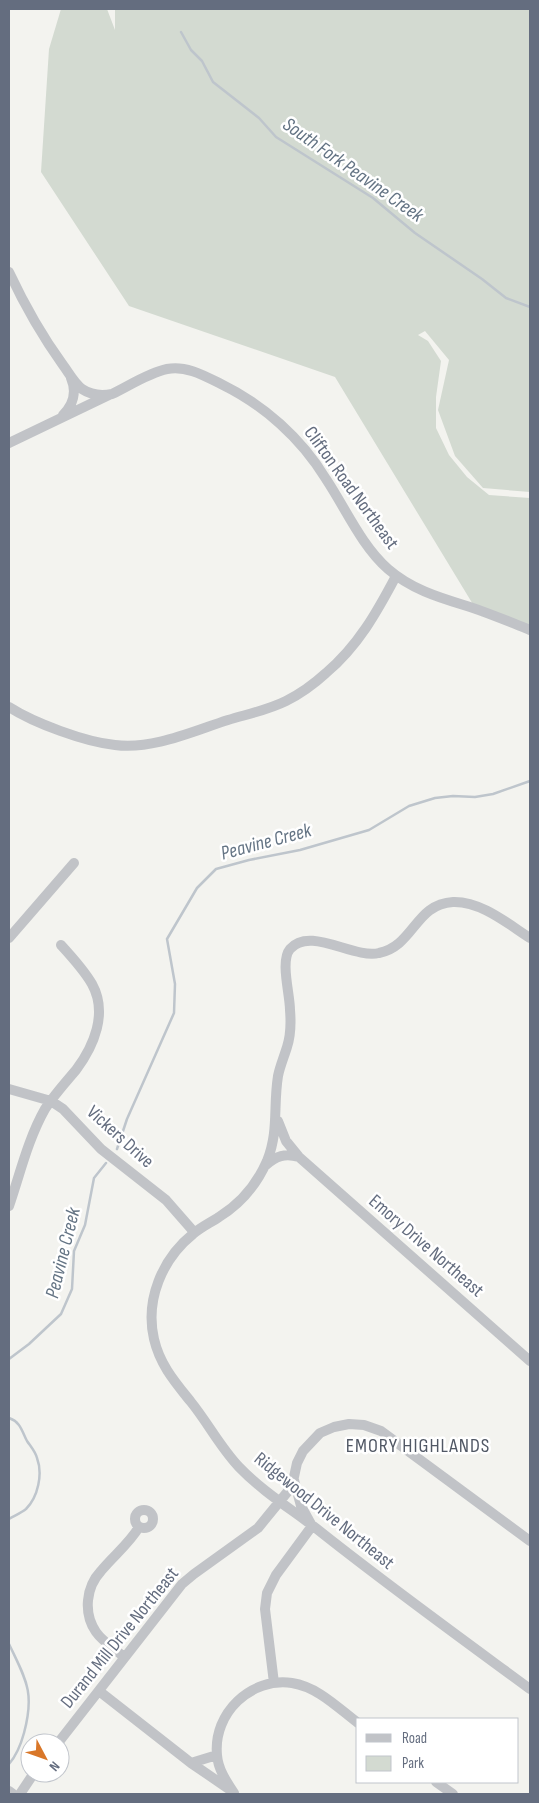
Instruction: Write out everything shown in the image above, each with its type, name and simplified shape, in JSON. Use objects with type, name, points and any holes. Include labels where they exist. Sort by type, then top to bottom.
[{"type":"street","name":"Clifton Road Northeast","points":[[9,272],[20,296],[48,345],[77,384],[87,392],[104,395],[112,394],[165,369],[179,368],[209,378],[259,406],[288,431],[326,478],[368,546],[396,576],[430,595],[499,617],[530,630]]},
{"type":"street","points":[[55,421],[72,405],[74,386],[70,375]]},
{"type":"street","points":[[9,443],[112,394]]},
{"type":"street","points":[[9,707],[22,715],[80,738],[125,746],[143,745],[168,739],[261,710],[297,695],[325,675],[339,662],[368,626],[396,576]]},
{"type":"street","points":[[9,938],[74,863]]},
{"type":"street","name":"Ridgewood Drive Northeast","points":[[530,938],[476,906],[451,902],[435,906],[429,910],[418,920],[401,943],[385,952],[364,954],[317,941],[296,945],[288,954],[285,964],[290,997],[291,1026],[289,1042],[279,1072],[274,1138],[265,1166],[249,1191],[234,1206],[194,1232],[174,1254],[158,1281],[152,1314],[156,1346],[170,1377],[191,1401],[228,1455],[256,1483],[374,1575],[530,1689]]},
{"type":"street","points":[[9,1206],[43,1114],[88,1052],[95,1036],[98,1019],[97,1000],[92,986],[61,945]]},
{"type":"street","name":"Vickers Drive","points":[[9,1088],[51,1101],[73,1118],[101,1149],[166,1200],[194,1232]]},
{"type":"street","name":"Emory Drive Northeast","points":[[276,1110],[282,1134],[299,1157],[530,1361]]},
{"type":"street","points":[[265,1166],[280,1156],[299,1157]]},
{"type":"street","points":[[274,1683],[266,1609],[267,1593],[276,1575],[312,1526],[301,1506],[294,1479],[297,1463],[303,1451],[320,1433],[341,1425],[364,1425],[388,1435],[530,1541]]},
{"type":"street","name":"Durand Mill Drive Northeast","points":[[66,1733],[124,1657],[188,1579],[253,1533],[289,1490],[294,1479]]},
{"type":"street","points":[[124,1657],[96,1632],[92,1624],[88,1602],[94,1579],[139,1527]]},
{"type":"street","points":[[235,1794],[223,1775],[217,1755],[220,1729],[224,1718],[231,1708],[240,1698],[252,1690],[274,1683],[291,1683],[310,1689],[356,1722]]},
{"type":"street","points":[[99,1691],[191,1763],[235,1794]]},
{"type":"street","points":[[191,1763],[217,1755]]},
{"type":"street","points":[[20,1794],[27,1783]]},
{"type":"street","points":[[437,1783],[453,1794]]},
{"type":"street","points":[[9,1791],[13,1794]]},
{"type":"green space","points":[[61,9],[107,9],[115,30],[115,9],[530,9],[530,492],[483,488],[455,456],[438,410],[449,360],[425,331],[418,335],[428,341],[441,361],[436,397],[436,428],[449,455],[467,477],[489,495],[530,498],[530,630],[474,606],[335,377],[129,306],[41,172],[49,49]]},
{"type":"waterway","name":"South Fork Peavine Creek","points":[[181,32],[191,50],[202,61],[213,82],[259,118],[276,137],[373,198],[415,233],[482,279],[506,298],[530,307]]},
{"type":"waterway","name":"Peavine Creek","points":[[117,1149],[127,1119],[174,1013],[175,984],[167,939],[197,888],[216,869],[300,850],[369,830],[409,806],[435,798],[453,796],[475,797],[493,794],[530,781]]},
{"type":"waterway","name":"Peavine Creek","points":[[9,1359],[29,1344],[61,1314],[72,1289],[74,1251],[85,1225],[94,1178],[106,1163]]},
{"type":"waterway","name":"Peavine Creek","points":[[9,1418],[21,1428],[33,1449],[40,1471],[34,1498],[26,1509],[9,1519]]},
{"type":"waterway","points":[[9,1644],[24,1677],[29,1696],[29,1707],[22,1741],[9,1764]]},
{"type":"district","name":"EMORY HIGHLANDS","points":[[418,1446]]}]
